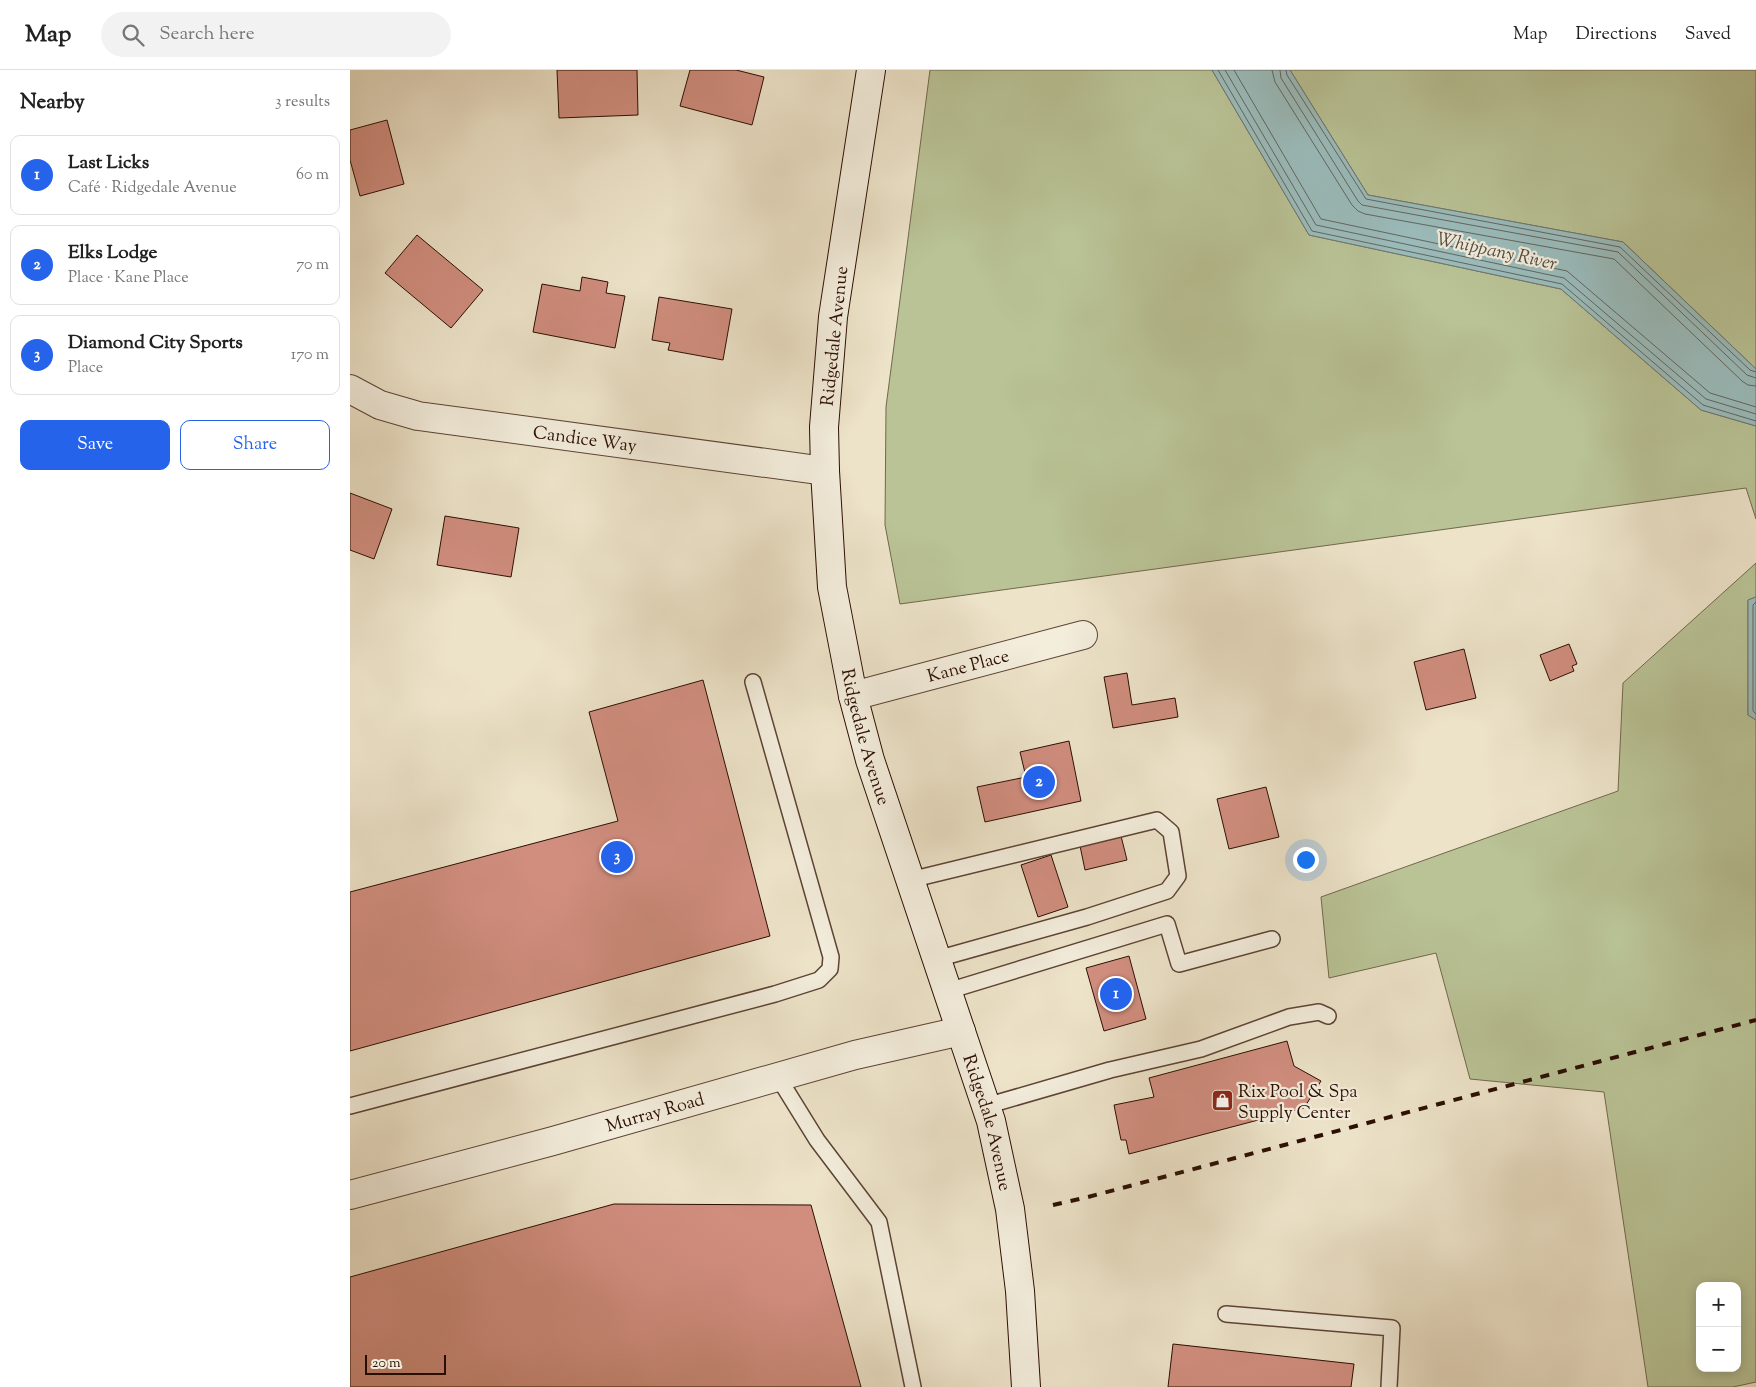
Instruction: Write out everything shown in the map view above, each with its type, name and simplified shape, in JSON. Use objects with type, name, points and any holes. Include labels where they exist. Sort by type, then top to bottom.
[{"type":"main road","name":"Ridgedale Avenue","points":[[871,70],[833,317],[824,427],[832,587],[853,696],[870,760],[991,1121],[1010,1209],[1020,1291],[1026,1387]]},
{"type":"main road","name":"Candice Way","points":[[350,389],[380,405],[418,416],[825,472]]},
{"type":"main road","name":"Kane Place","points":[[853,696],[1083,635]]},
{"type":"main road","name":"Murray Road","points":[[350,1195],[553,1141],[855,1055],[962,1031]]},
{"type":"lane","points":[[350,1106],[775,994],[819,980],[830,969],[831,957],[753,682]]},
{"type":"lane","points":[[910,880],[1157,820],[1171,832],[1178,876],[1168,891],[1087,917],[937,959]]},
{"type":"lane","points":[[948,991],[1166,924],[1180,964],[1272,939]]},
{"type":"lane","points":[[986,1106],[1110,1070],[1200,1050],[1289,1017],[1319,1012],[1328,1016]]},
{"type":"lane","points":[[778,1076],[817,1140],[879,1222],[913,1387]]},
{"type":"lane","points":[[1226,1314],[1392,1328],[1389,1387]]},
{"type":"green space","points":[[930,70],[1212,70],[1309,235],[1561,289],[1701,410],[1756,426],[1756,519],[1746,488],[900,604],[885,525],[886,407]]},
{"type":"green space","points":[[1290,70],[1756,70],[1756,369],[1623,242],[1368,195]]},
{"type":"green space","points":[[1756,563],[1756,597],[1748,600],[1748,715],[1756,720],[1756,1382],[1733,1387],[1648,1387],[1604,1092],[1470,1079],[1436,953],[1329,978],[1321,897],[1618,791],[1623,683]]},
{"type":"water","name":"Whippany River","points":[[1212,70],[1290,70],[1368,195],[1623,242],[1756,369],[1756,426],[1701,410],[1561,289],[1309,235]]},
{"type":"water","points":[[1756,597],[1756,720],[1748,715],[1748,600]]},
{"type":"building","points":[[557,70],[637,70],[638,115],[559,118]]},
{"type":"building","points":[[690,70],[736,70],[764,77],[752,125],[680,106]]},
{"type":"building","points":[[387,120],[404,184],[360,196],[350,160],[350,130]]},
{"type":"building","points":[[417,235],[483,290],[451,328],[385,273]]},
{"type":"building","points":[[582,277],[608,282],[606,293],[625,296],[615,348],[533,332],[542,284],[580,291]]},
{"type":"building","points":[[659,297],[732,309],[723,360],[668,350],[670,343],[652,340]]},
{"type":"building","points":[[350,493],[392,509],[374,559],[350,550]]},
{"type":"building","points":[[445,516],[519,528],[511,577],[437,565]]},
{"type":"building","points":[[1569,644],[1577,664],[1572,666],[1574,671],[1550,681],[1540,655]]},
{"type":"building","points":[[1464,649],[1476,698],[1426,710],[1414,662]]},
{"type":"building","points":[[1127,673],[1132,705],[1175,698],[1178,717],[1113,728],[1104,677]]},
{"type":"building","points":[[703,680],[770,936],[350,1051],[350,892],[618,821],[589,712]]},
{"type":"building","points":[[1069,741],[1081,801],[985,822],[977,787],[1026,777],[1020,752]]},
{"type":"building","points":[[1266,787],[1279,837],[1229,849],[1217,799]]},
{"type":"building","points":[[1120,832],[1127,860],[1085,870],[1079,841]]},
{"type":"building","points":[[1051,855],[1068,907],[1038,917],[1021,865]]},
{"type":"building","points":[[1129,956],[1146,1019],[1104,1031],[1086,968]]},
{"type":"building","name":"Rix Pool & Spa Supply Center","points":[[1287,1041],[1294,1066],[1321,1081],[1304,1108],[1129,1154],[1126,1140],[1121,1140],[1114,1105],[1154,1097],[1149,1078]]},
{"type":"building","points":[[614,1204],[811,1205],[861,1387],[350,1387],[350,1277]]},
{"type":"building","points":[[1173,1344],[1354,1364],[1351,1387],[1168,1387]]},
{"type":"railway","points":[[1053,1205],[1756,1020]]},
{"type":"place","name":"Elks Lodge","points":[[1039,782]]},
{"type":"place","name":"Diamond City Sports","points":[[617,857]]},
{"type":"place","name":"Last Licks","points":[[1116,994]]},
{"type":"place","name":"Rix Pool & Spa Supply Center","points":[[1222,1101]]}]
